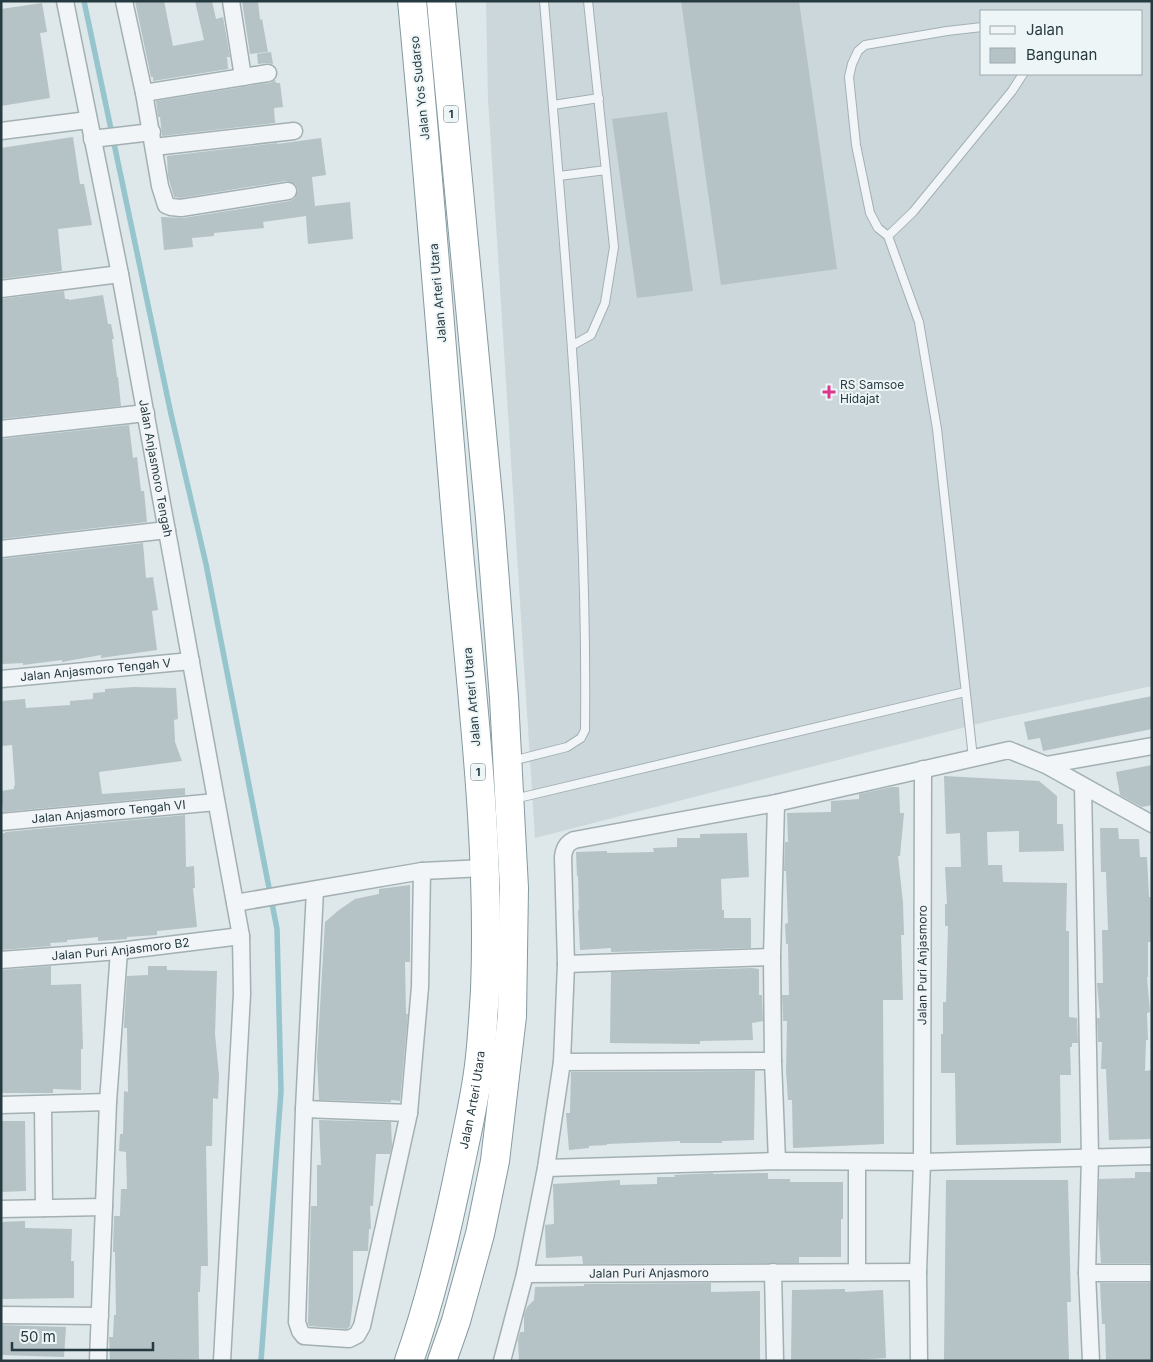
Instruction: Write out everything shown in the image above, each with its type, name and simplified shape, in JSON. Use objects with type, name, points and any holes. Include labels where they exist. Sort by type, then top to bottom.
[{"type":"highway","name":"Jalan Yos Sudarso","points":[[412,1],[428,175]]},
{"type":"highway","name":"1","points":[[441,1],[490,518],[508,762],[514,888],[512,1016],[495,1161],[480,1234],[456,1321],[442,1361]]},
{"type":"highway","name":"Jalan Arteri Utara","points":[[409,1361],[422,1323],[444,1238],[478,1072],[484,992],[484,868],[471,682],[428,175]]},
{"type":"street","name":"Jalan Anjasmoro Tengah","points":[[65,1],[120,274],[216,802],[243,902],[240,936],[242,994],[222,1361]]},
{"type":"street","points":[[124,1],[144,93],[160,186],[164,202],[168,207],[181,208],[288,191]]},
{"type":"street","points":[[231,1],[243,77]]},
{"type":"street","points":[[144,93],[268,73]]},
{"type":"street","points":[[1,131],[88,120]]},
{"type":"street","points":[[92,138],[153,140],[294,131]]},
{"type":"street","points":[[1,289],[120,274]]},
{"type":"street","points":[[1,429],[146,413]]},
{"type":"street","points":[[1,548],[167,530]]},
{"type":"street","name":"Jalan Anjasmoro Tengah V","points":[[1,680],[191,662]]},
{"type":"street","points":[[1046,765],[1152,746]]},
{"type":"street","points":[[502,1361],[525,1274],[546,1168],[562,1062],[566,964],[563,857],[564,849],[569,842],[776,803],[1008,750],[1046,765],[1152,824]]},
{"type":"street","name":"Jalan Puri Anjasmoro","points":[[919,1361],[918,1272],[922,1162],[923,769]]},
{"type":"street","points":[[1083,786],[1090,1157],[1087,1274],[1091,1361]]},
{"type":"street","name":"Jalan Anjasmoro Tengah VI","points":[[1,822],[216,802]]},
{"type":"street","points":[[776,803],[772,956],[776,1161]]},
{"type":"street","points":[[243,902],[422,871],[484,868]]},
{"type":"street","points":[[307,891],[304,1109],[297,1322],[304,1336],[349,1339],[357,1335],[362,1326],[409,1113],[420,987],[422,871]]},
{"type":"street","name":"Jalan Puri Anjasmoro B2","points":[[1,960],[119,951],[240,936]]},
{"type":"street","points":[[98,1361],[108,1102],[119,951]]},
{"type":"street","points":[[566,964],[772,956]]},
{"type":"street","points":[[562,1062],[773,1061]]},
{"type":"street","points":[[1,1105],[108,1102]]},
{"type":"street","points":[[43,1104],[44,1208]]},
{"type":"street","points":[[304,1109],[409,1113]]},
{"type":"street","points":[[546,1168],[776,1161],[922,1162],[1152,1156]]},
{"type":"street","points":[[857,1162],[857,1272]]},
{"type":"street","points":[[1,1209],[104,1207]]},
{"type":"street","points":[[772,1272],[775,1361]]},
{"type":"street","name":"Jalan Puri Anjasmoro","points":[[525,1274],[918,1272]]},
{"type":"street","points":[[1087,1274],[1152,1273]]},
{"type":"street","points":[[1,1315],[100,1316]]},
{"type":"lane","points":[[508,762],[567,747],[581,738],[585,730],[586,649],[573,346],[544,1]]},
{"type":"lane","points":[[573,346],[591,335],[605,303],[614,247],[588,1]]},
{"type":"lane","points":[[973,758],[970,713],[965,692],[938,429],[919,322],[888,236],[878,228],[870,213],[856,146],[849,77],[852,64],[858,52],[865,45],[947,31],[980,28]]},
{"type":"lane","points":[[888,236],[913,212],[1012,91],[1022,75]]},
{"type":"lane","points":[[553,105],[599,98]]},
{"type":"lane","points":[[559,176],[606,170]]},
{"type":"lane","points":[[510,800],[965,692]]},
{"type":"shaded area","name":"RS Samsoe Hidajat","points":[[486,1],[1152,1],[1152,686],[989,721],[535,838],[488,99]]},
{"type":"building","points":[[135,1],[164,1],[173,46],[204,40],[195,1],[212,1],[216,19],[223,17],[230,57],[227,57],[228,69],[153,81]]},
{"type":"building","points":[[242,1],[258,1],[260,20],[262,19],[268,52],[250,54]]},
{"type":"building","points":[[681,1],[799,1],[837,269],[721,285]]},
{"type":"building","points":[[42,3],[47,32],[40,33],[50,98],[1,106],[1,9]]},
{"type":"building","points":[[271,52],[273,64],[258,64],[257,54]]},
{"type":"building","points":[[275,80],[276,83],[280,83],[283,107],[274,108],[275,123],[162,136],[156,101],[270,83]]},
{"type":"building","points":[[667,112],[693,291],[637,298],[612,119]]},
{"type":"building","points":[[73,137],[80,184],[84,184],[92,225],[58,229],[62,271],[1,279],[1,148]]},
{"type":"building","points":[[321,138],[326,175],[312,177],[315,206],[350,202],[353,239],[308,244],[306,216],[263,222],[264,228],[214,233],[214,236],[192,238],[193,247],[164,250],[161,217],[183,218],[290,201],[295,198],[298,190],[295,184],[286,181],[181,198],[174,197],[168,176],[167,156]]},
{"type":"building","points":[[64,291],[65,299],[69,300],[103,295],[108,324],[111,324],[114,339],[112,339],[121,406],[1,419],[1,299]]},
{"type":"building","points":[[129,425],[133,458],[137,457],[141,491],[144,491],[147,522],[1,539],[1,439]]},
{"type":"building","points":[[143,543],[146,578],[153,577],[158,610],[152,611],[157,650],[101,658],[101,655],[62,662],[62,660],[23,665],[23,663],[2,664],[1,559]]},
{"type":"building","points":[[133,687],[176,688],[178,719],[174,720],[175,742],[182,761],[99,772],[102,794],[185,788],[185,795],[3,812],[1,791],[14,789],[15,785],[12,745],[2,746],[1,701],[25,699],[26,708],[70,705],[70,701],[93,699],[93,693],[105,692],[105,689]]},
{"type":"building","points":[[1152,696],[1152,729],[1043,751],[1040,738],[1028,740],[1024,722]]},
{"type":"building","points":[[1152,765],[1152,805],[1142,807],[1120,795],[1116,772]]},
{"type":"building","points":[[944,776],[1039,781],[1057,796],[1057,824],[1063,824],[1064,851],[1019,852],[1019,831],[987,832],[988,865],[1002,865],[1003,882],[1067,883],[1066,931],[1069,931],[1069,1017],[1077,1018],[1078,1043],[1072,1043],[1072,1047],[1070,1047],[1071,1075],[1060,1075],[1061,1143],[956,1145],[955,1073],[941,1073],[941,1034],[943,1034],[943,1002],[946,1002],[948,926],[945,926],[945,904],[947,904],[945,867],[961,867],[960,833],[946,834]]},
{"type":"building","points":[[899,787],[900,813],[904,813],[900,856],[898,856],[903,903],[904,935],[901,935],[903,1000],[883,1000],[884,1144],[793,1148],[792,1100],[788,1100],[786,1071],[787,1021],[783,1021],[782,995],[789,995],[788,944],[786,944],[785,924],[788,923],[786,871],[784,871],[785,842],[788,842],[787,813],[831,812],[831,801],[859,799],[859,794]]},
{"type":"building","points":[[185,815],[186,867],[194,866],[195,888],[193,888],[197,927],[157,931],[157,935],[127,937],[127,939],[98,941],[98,937],[50,943],[51,946],[1,950],[1,833]]},
{"type":"building","points":[[1100,828],[1118,828],[1119,839],[1139,839],[1140,857],[1147,857],[1149,897],[1152,897],[1152,942],[1148,942],[1147,977],[1150,1012],[1147,1013],[1148,1040],[1146,1040],[1145,1071],[1152,1070],[1152,1139],[1109,1140],[1106,1069],[1101,1069],[1102,1042],[1098,1042],[1097,1018],[1100,1018],[1097,983],[1103,983],[1102,930],[1108,930],[1106,872],[1101,872]]},
{"type":"building","points":[[747,833],[749,877],[721,879],[722,910],[724,910],[724,918],[751,918],[751,948],[611,952],[611,948],[580,950],[576,852],[654,852],[653,848],[677,847],[677,838],[700,838],[700,834]]},
{"type":"building","points":[[410,885],[410,962],[405,962],[406,1014],[408,1014],[400,1101],[319,1100],[317,1058],[325,922],[355,899],[379,894],[379,889]]},
{"type":"building","points":[[51,966],[51,985],[81,984],[83,1049],[81,1049],[81,1090],[53,1089],[53,1093],[1,1093],[1,970]]},
{"type":"building","points":[[148,966],[167,966],[167,970],[217,971],[215,1034],[219,1076],[218,1099],[213,1098],[212,1146],[206,1146],[208,1266],[201,1266],[200,1292],[198,1292],[199,1359],[110,1361],[109,1337],[113,1337],[114,1315],[116,1315],[115,1252],[113,1252],[114,1216],[120,1216],[121,1189],[127,1189],[126,1152],[119,1151],[120,1134],[123,1134],[124,1091],[128,1092],[127,1028],[124,1028],[127,976],[148,975]]},
{"type":"building","points":[[759,969],[759,995],[762,995],[763,1021],[752,1023],[753,1040],[700,1041],[700,1044],[610,1043],[611,972]]},
{"type":"building","points":[[755,1071],[754,1140],[722,1141],[722,1143],[680,1143],[680,1141],[607,1144],[569,1150],[566,1113],[570,1113],[571,1072]]},
{"type":"building","points":[[319,1120],[391,1122],[392,1146],[390,1154],[376,1154],[373,1206],[370,1206],[371,1229],[369,1229],[368,1251],[353,1251],[353,1300],[350,1326],[347,1329],[309,1326],[308,1323],[311,1206],[317,1206],[317,1165],[321,1165]]},
{"type":"building","points":[[1,1121],[25,1121],[26,1191],[1,1192]]},
{"type":"building","points":[[1135,1172],[1152,1172],[1152,1263],[1101,1263],[1098,1217],[1099,1179],[1135,1178]]},
{"type":"building","points":[[713,1173],[768,1173],[768,1179],[790,1179],[790,1182],[843,1182],[841,1257],[799,1257],[799,1263],[583,1264],[582,1256],[546,1258],[545,1225],[554,1224],[553,1184],[620,1180],[620,1185],[657,1184],[657,1177]]},
{"type":"building","points":[[946,1180],[1068,1180],[1071,1302],[1067,1302],[1069,1361],[944,1361]]},
{"type":"building","points":[[25,1221],[25,1228],[72,1229],[71,1261],[74,1261],[74,1298],[1,1299],[1,1222]]},
{"type":"building","points":[[711,1283],[711,1292],[760,1291],[760,1361],[519,1361],[518,1340],[520,1332],[524,1332],[524,1315],[527,1307],[534,1300],[535,1287],[584,1286],[584,1284]]},
{"type":"building","points":[[1100,1283],[1152,1283],[1152,1361],[1106,1361],[1105,1324],[1102,1324]]},
{"type":"building","points":[[845,1289],[845,1292],[883,1290],[886,1358],[841,1361],[791,1361],[792,1290]]},
{"type":"building","points":[[1,1325],[66,1327],[64,1357],[1,1355]]},
{"type":"waterway","points":[[84,1],[171,414],[206,564],[277,929],[281,1091],[261,1361]]},
{"type":"place","name":"RS Samsoe Hidajat","points":[[829,392]]}]
